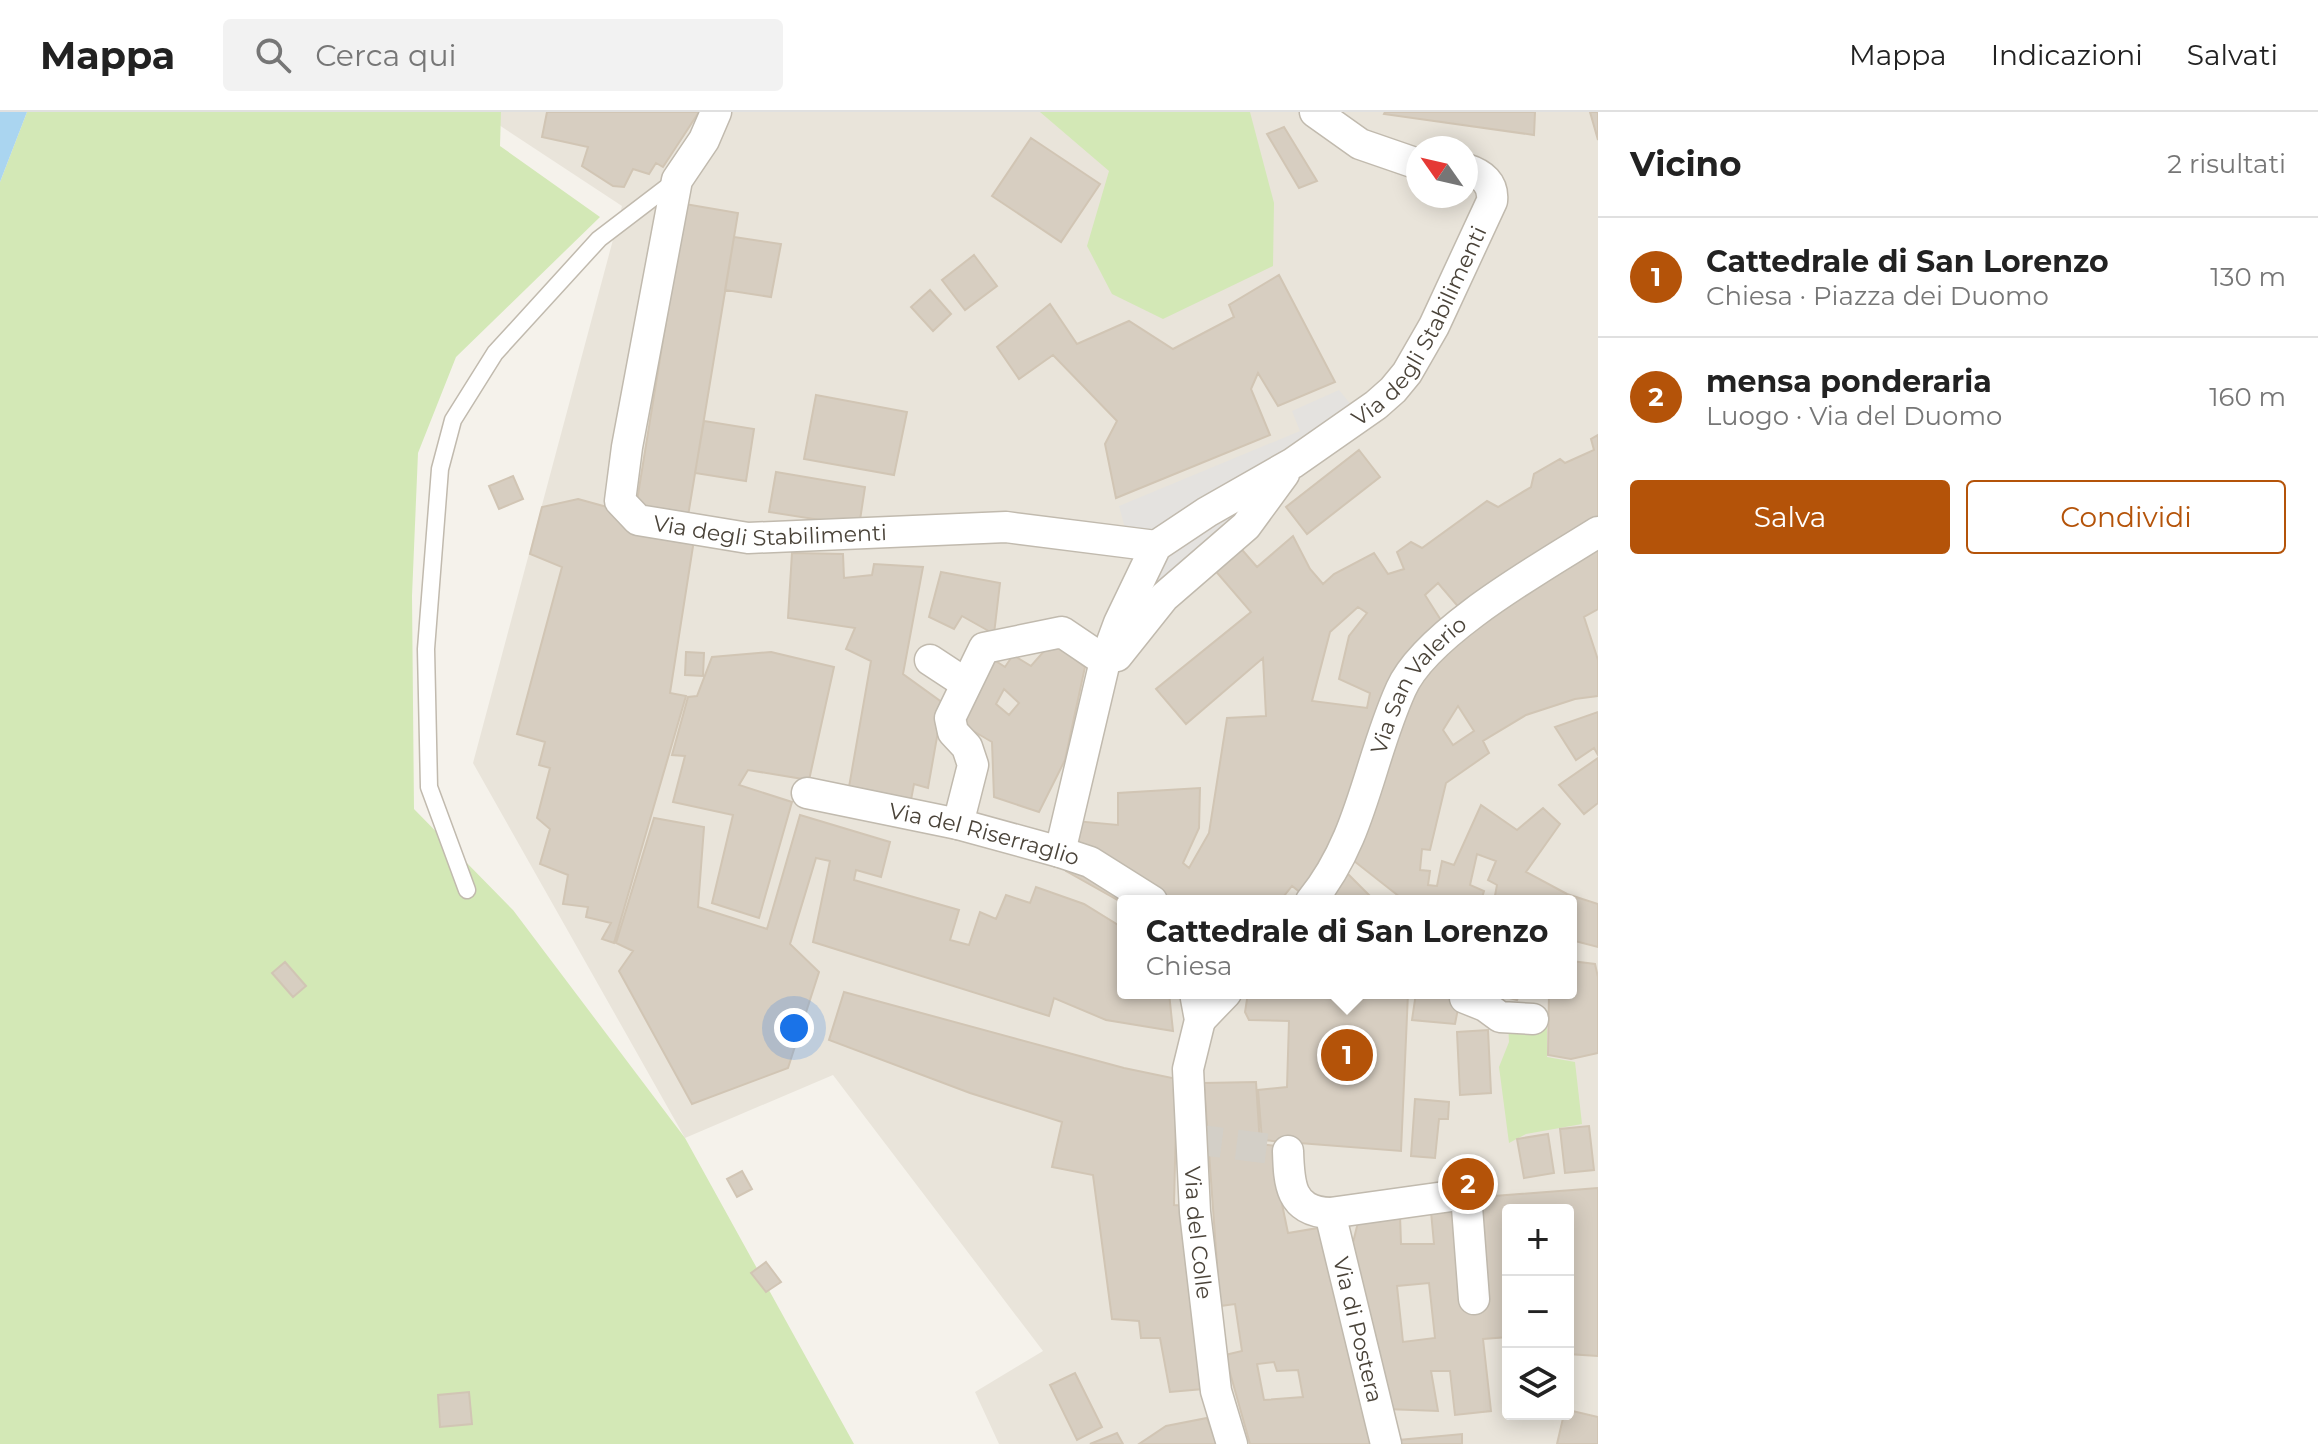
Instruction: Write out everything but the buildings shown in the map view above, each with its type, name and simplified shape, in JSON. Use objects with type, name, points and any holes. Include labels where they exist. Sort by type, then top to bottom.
[{"type":"street","name":"Via degli Stabilimenti","points":[[716,112],[704,140],[677,180],[620,501],[638,520],[748,538],[1006,527],[1156,546]]},
{"type":"street","points":[[1315,112],[1360,144],[1406,160]]},
{"type":"street","name":"Via degli Stabilimenti","points":[[1293,463],[1385,397],[1407,373],[1492,201],[1491,189],[1485,179],[1478,175]]},
{"type":"street","points":[[1060,852],[1103,668],[1119,623],[1156,546],[1207,512],[1293,463]]},
{"type":"street","points":[[1103,668],[1164,597],[1246,526],[1293,463]]},
{"type":"street","name":"Via San Valerio","points":[[1315,895],[1348,843],[1401,689],[1417,662],[1454,628],[1598,532]]},
{"type":"street","points":[[958,824],[973,765],[967,747],[953,732],[950,718],[984,648],[1062,632],[1103,668]]},
{"type":"street","points":[[930,660],[965,683]]},
{"type":"street","name":"Via del Riserraglio","points":[[807,793],[958,824],[1060,852],[1090,862],[1142,895]]},
{"type":"street","points":[[1468,999],[1500,1017],[1533,1019]]},
{"type":"street","name":"Via del Colle","points":[[1198,1007],[1188,1069],[1195,1212],[1214,1374],[1232,1444]]},
{"type":"street","points":[[1288,1151],[1289,1178],[1295,1196],[1309,1210],[1330,1213],[1466,1194],[1474,1299]]},
{"type":"street","name":"Via di Postera","points":[[1330,1213],[1386,1444]]},
{"type":"lane","name":"Via degli Stabilimenti","points":[[467,890],[429,787],[426,649],[440,469],[453,420],[495,353],[599,239],[677,180]]},
{"type":"shaded area","points":[[501,112],[1598,112],[1598,1444],[999,1444],[975,1392],[1043,1351],[833,1075],[685,1138],[473,763],[622,206],[499,125]]},
{"type":"shaded area","points":[[1339,390],[1370,428],[1300,475],[1146,605],[1119,506],[1300,431],[1292,411]]},
{"type":"green space","points":[[27,112],[501,112],[500,146],[600,217],[456,357],[418,453],[412,596],[414,809],[513,910],[685,1138],[854,1444],[0,1444],[0,182]]},
{"type":"green space","points":[[1040,112],[1250,112],[1274,203],[1273,266],[1163,319],[1112,294],[1087,246],[1109,171]]},
{"type":"green space","points":[[1508,1022],[1547,1025],[1547,1057],[1575,1062],[1582,1124],[1526,1134],[1509,1143],[1499,1067],[1509,1042]]},
{"type":"water","points":[[0,112],[27,112],[0,182]]},
{"type":"tunnel","points":[[1192,1139],[1288,1151]]},
{"type":"place","name":"Cattedrale di San Lorenzo","points":[[1347,1055]]},
{"type":"place","name":"mensa ponderaria","points":[[1468,1184]]}]
